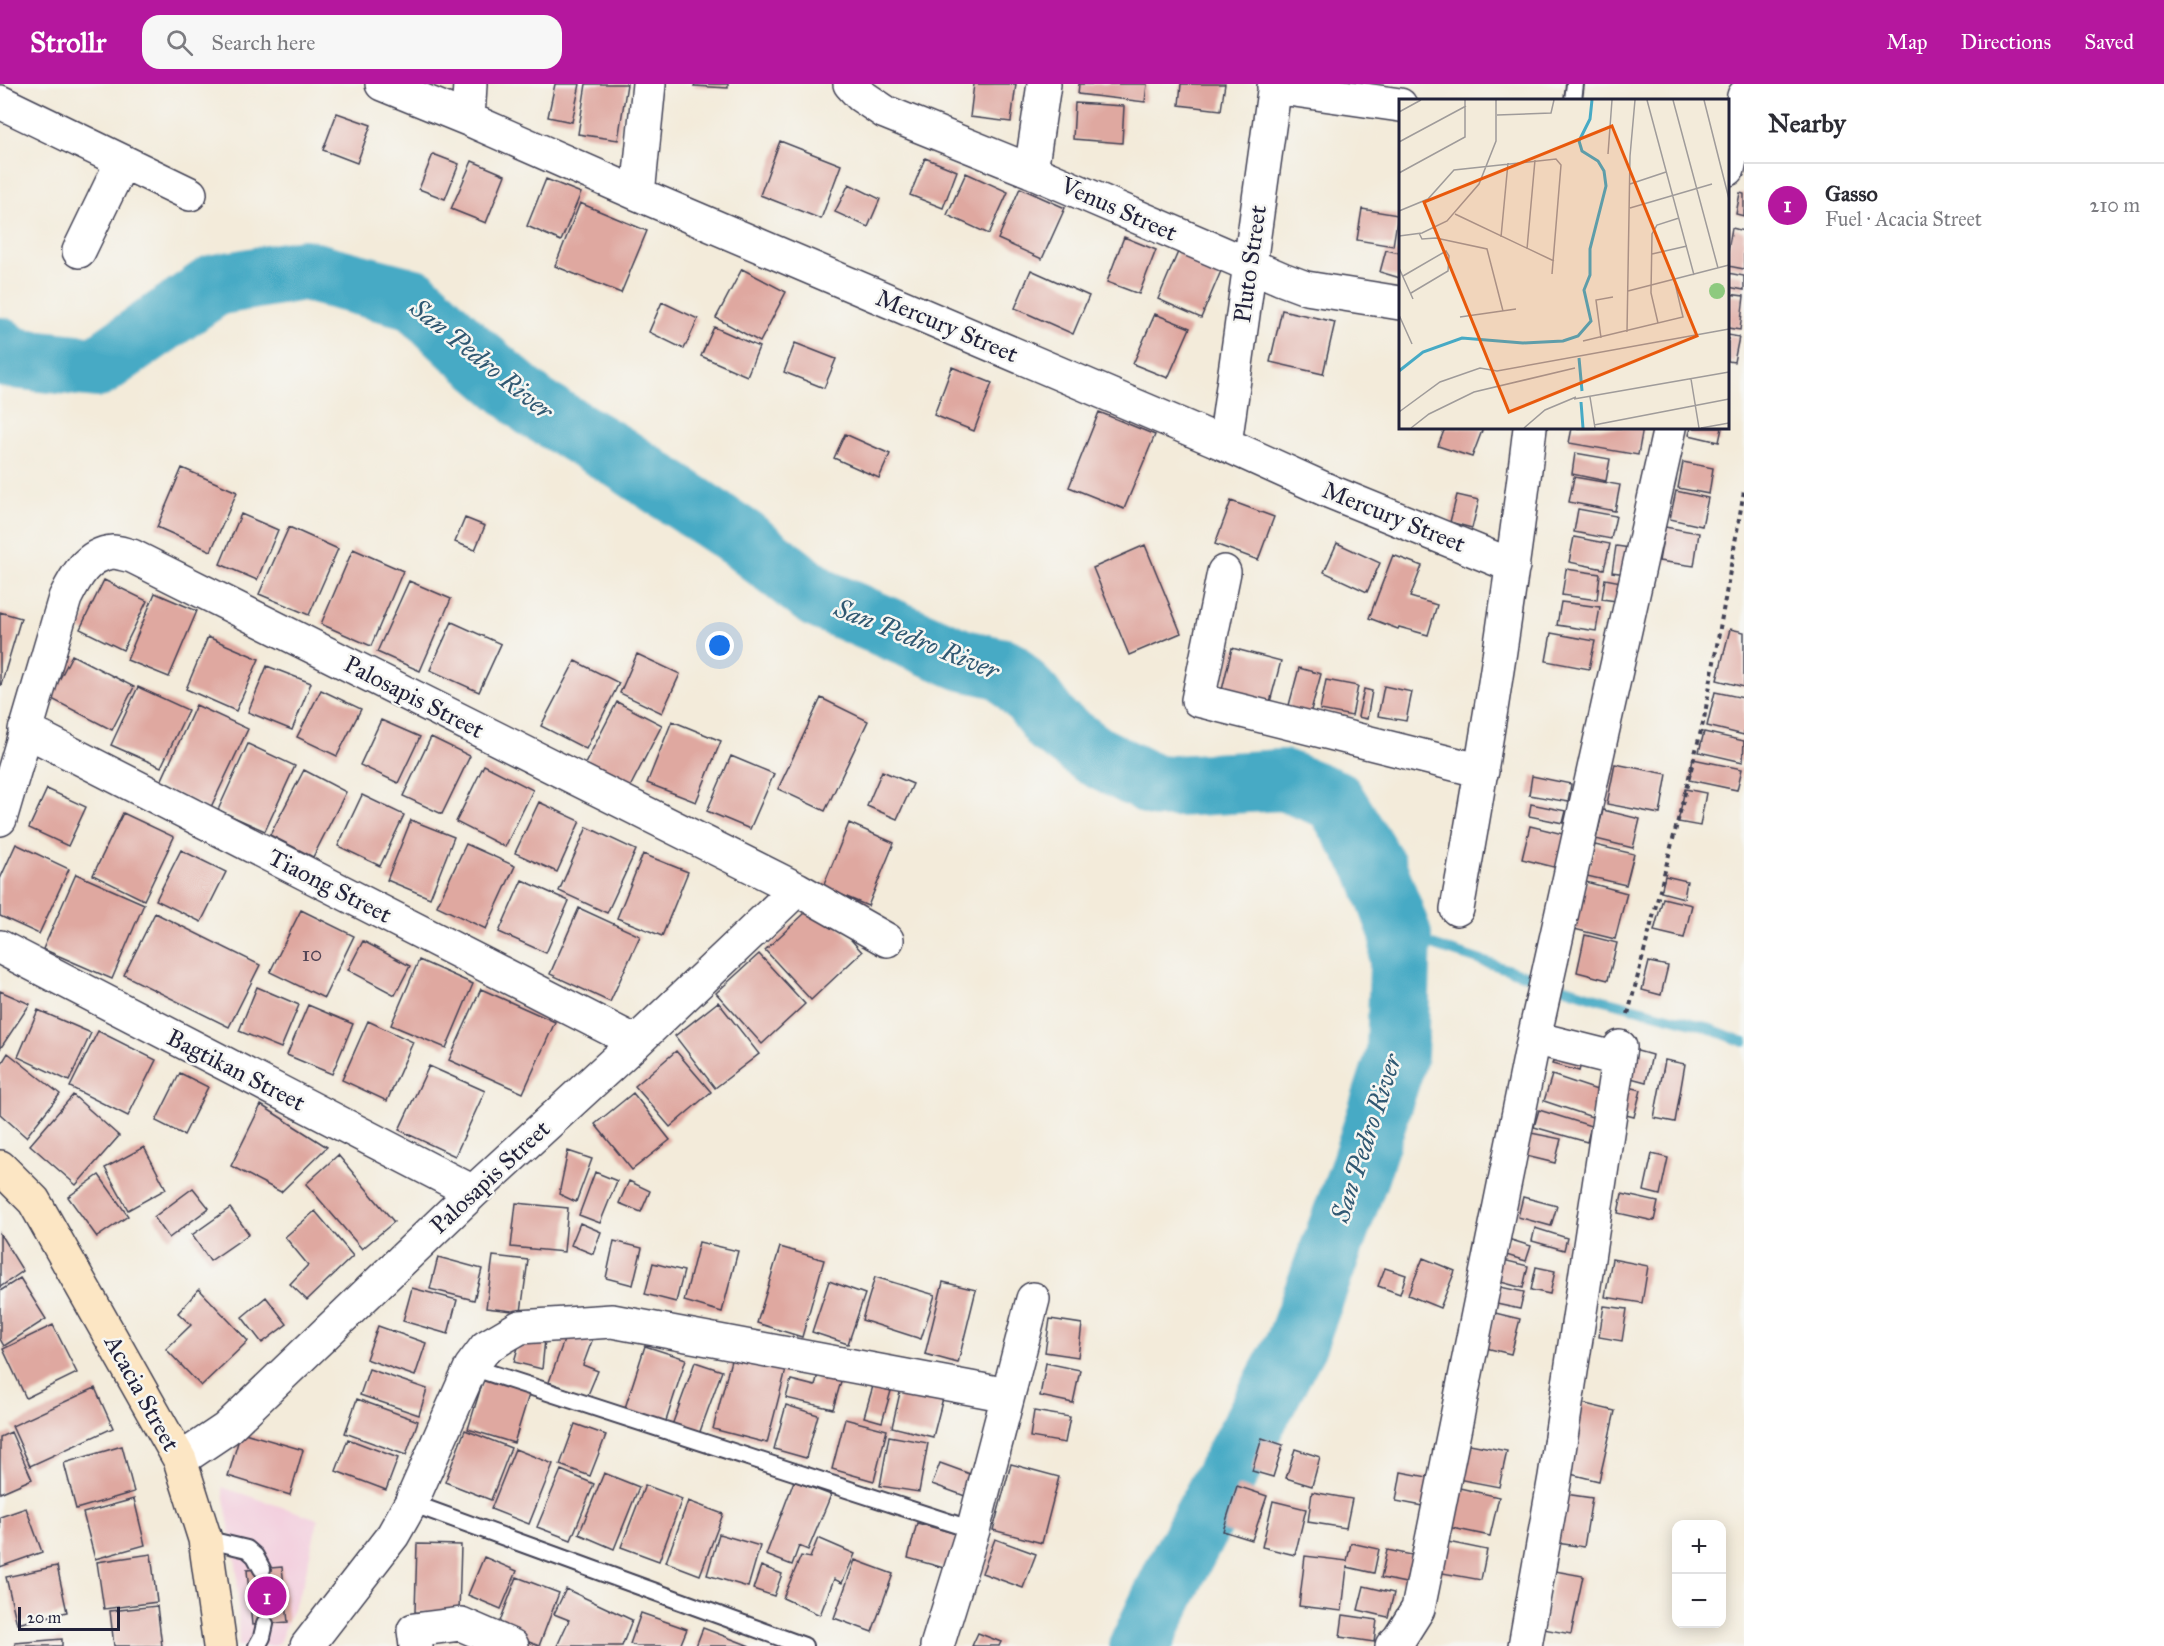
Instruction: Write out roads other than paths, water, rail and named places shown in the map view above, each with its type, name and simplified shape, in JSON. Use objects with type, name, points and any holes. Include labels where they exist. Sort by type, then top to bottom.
[{"type":"main road","name":"Acacia Street","points":[[0,1167],[34,1201],[180,1460],[205,1539],[220,1646]]},
{"type":"street","name":"Mercury Street","points":[[382,84],[1225,444],[1331,492],[1513,566]]},
{"type":"street","points":[[468,119],[470,84]]},
{"type":"street","points":[[638,194],[650,84]]},
{"type":"street","name":"Venus Street","points":[[850,84],[860,95],[885,112],[1032,171],[1249,266],[1306,288],[1399,303]]},
{"type":"street","points":[[1032,171],[1044,84]]},
{"type":"street","points":[[1275,85],[1399,105]]},
{"type":"street","name":"Pluto Street","points":[[1225,444],[1275,85]]},
{"type":"street","points":[[1729,164],[1744,96]]},
{"type":"street","points":[[0,102],[190,194]]},
{"type":"street","points":[[79,251],[122,162]]},
{"type":"street","points":[[1457,909],[1482,771],[1513,566],[1530,429]]},
{"type":"street","points":[[1392,1646],[1399,1640],[1418,1610],[1536,1029],[1670,429]]},
{"type":"street","name":"Palosapis Street","points":[[25,730],[65,598],[76,575],[94,558],[112,552],[132,556],[796,888],[887,940]]},
{"type":"street","points":[[1224,572],[1198,700],[1482,771]]},
{"type":"street","points":[[0,819],[25,730]]},
{"type":"street","name":"Tiaong Street","points":[[25,730],[636,1042]]},
{"type":"street","name":"Palosapis Street","points":[[180,1460],[226,1428],[796,888]]},
{"type":"street","name":"Bagtikan Street","points":[[0,947],[473,1192]]},
{"type":"street","points":[[1525,1646],[1555,1477],[1619,1053],[1536,1029]]},
{"type":"street","points":[[938,1646],[973,1530],[1033,1299]]},
{"type":"street","points":[[307,1646],[393,1535],[411,1503],[471,1366],[486,1347],[520,1327],[612,1321],[1008,1395]]},
{"type":"street","points":[[416,1646],[414,1630],[461,1624],[512,1646]]},
{"type":"lane","points":[[1573,99],[1575,84]]},
{"type":"lane","points":[[471,1366],[973,1530]]},
{"type":"lane","points":[[411,1503],[804,1646]]},
{"type":"lane","points":[[205,1539],[247,1549],[255,1556],[262,1569]]},
{"type":"lane","points":[[257,1646],[265,1624]]},
{"type":"waterway","name":"San Pedro River","points":[[0,348],[12,358],[97,367],[215,285],[303,270],[414,299],[464,347],[534,407],[617,456],[742,539],[818,598],[963,660],[1004,669],[1032,698],[1052,725],[1095,756],[1157,787],[1283,780],[1334,800],[1376,868],[1401,935],[1397,1055],[1359,1173],[1296,1344],[1178,1566],[1140,1646]]},
{"type":"waterway","points":[[1401,935],[1600,999],[1700,1025],[1744,1042]]},
{"type":"place","name":"Gasso","points":[[267,1596]]}]
